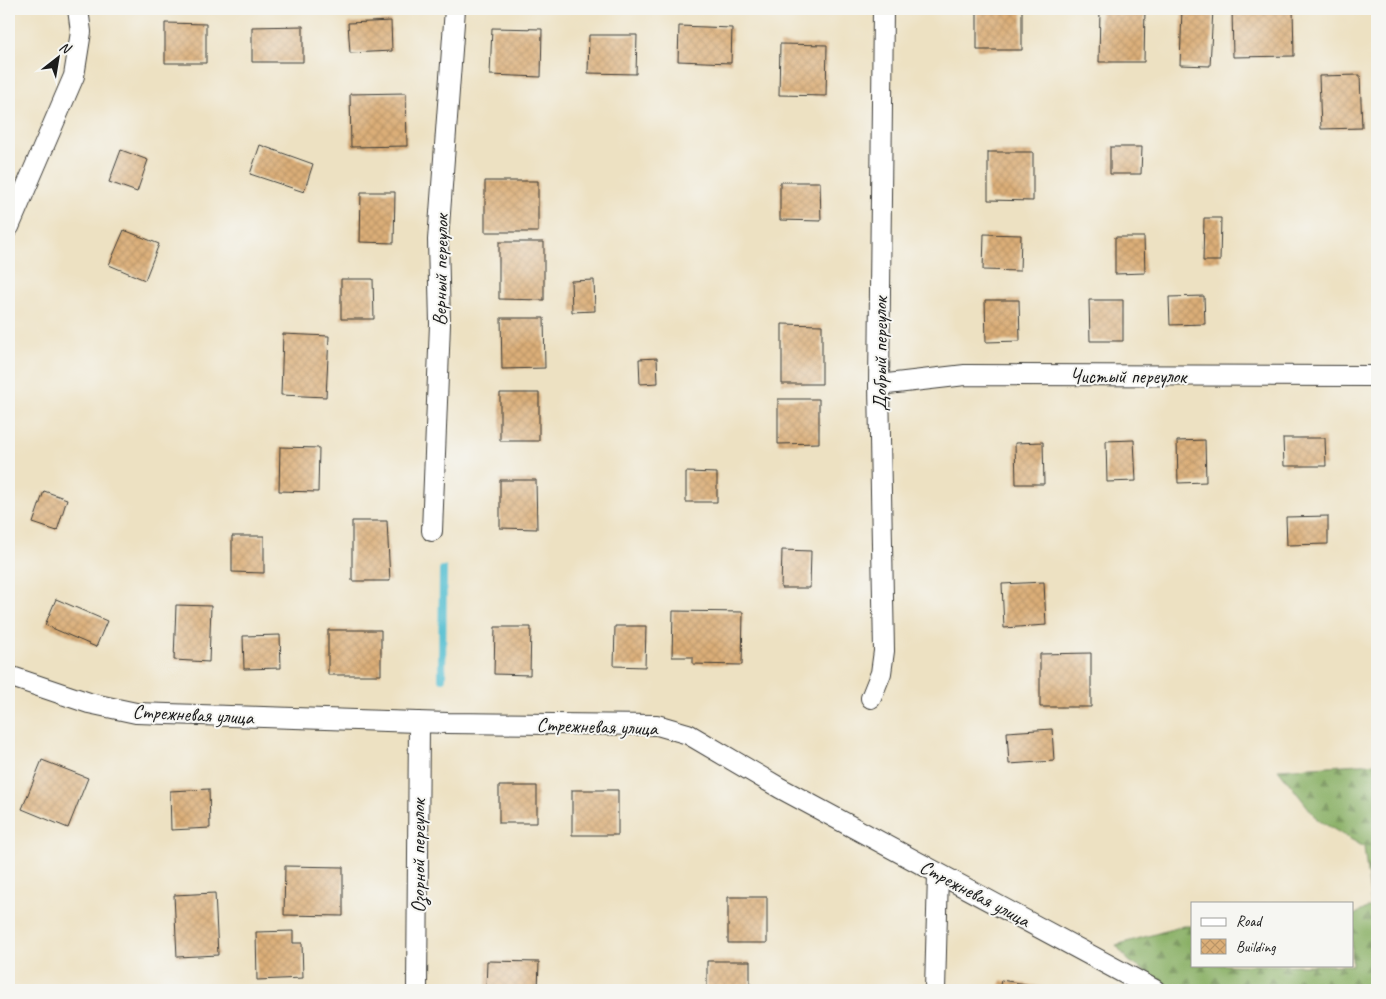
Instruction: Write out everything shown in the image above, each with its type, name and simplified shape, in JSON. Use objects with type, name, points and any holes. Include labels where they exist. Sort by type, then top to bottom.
[{"type":"street","points":[[9,227],[74,76],[82,32],[78,9]]},
{"type":"street","name":"Верный переулок","points":[[432,531],[440,324],[438,240],[455,9]]},
{"type":"street","name":"Добрый переулок","points":[[871,698],[881,673],[884,651],[879,386],[882,9]]},
{"type":"street","name":"Чистый переулок","points":[[879,386],[965,375],[1377,376]]},
{"type":"street","name":"Стрежневая улица","points":[[9,676],[89,703],[136,713],[419,722],[657,725],[688,734],[780,788],[1155,990]]},
{"type":"street","name":"Озорной переулок","points":[[417,990],[419,722]]},
{"type":"street","points":[[935,990],[938,874]]},
{"type":"green space","points":[[1377,763],[1377,990],[1174,990],[1129,961],[1116,945],[1183,926],[1191,926],[1191,966],[1354,966],[1354,915],[1371,906],[1364,847],[1318,820],[1278,769]]},
{"type":"building","points":[[977,9],[1022,9],[1022,50],[977,50]]},
{"type":"building","points":[[1100,9],[1145,9],[1144,62],[1099,62]]},
{"type":"building","points":[[1182,9],[1213,9],[1210,66],[1180,65]]},
{"type":"building","points":[[1232,9],[1293,9],[1294,56],[1233,57]]},
{"type":"building","points":[[391,21],[392,51],[350,53],[348,23]]},
{"type":"building","points":[[165,23],[206,24],[206,63],[165,63]]},
{"type":"building","points":[[303,26],[303,62],[252,62],[252,27]]},
{"type":"building","points":[[679,26],[732,28],[731,63],[678,61]]},
{"type":"building","points":[[492,28],[542,29],[541,77],[490,75]]},
{"type":"building","points":[[589,35],[637,35],[636,74],[588,73]]},
{"type":"building","points":[[780,44],[827,45],[826,96],[779,95]]},
{"type":"building","points":[[1360,75],[1362,128],[1321,129],[1319,76]]},
{"type":"building","points":[[406,93],[407,146],[351,147],[350,94]]},
{"type":"building","points":[[260,145],[313,164],[304,192],[250,174]]},
{"type":"building","points":[[1110,147],[1142,147],[1141,174],[1110,174]]},
{"type":"building","points":[[121,150],[148,160],[137,192],[109,182]]},
{"type":"building","points":[[988,152],[1033,152],[1033,201],[988,200]]},
{"type":"building","points":[[485,181],[538,181],[538,232],[485,232]]},
{"type":"building","points":[[780,182],[820,182],[821,221],[780,220]]},
{"type":"building","points":[[361,192],[395,192],[394,243],[360,242]]},
{"type":"building","points":[[1204,218],[1221,218],[1220,261],[1203,261]]},
{"type":"building","points":[[124,230],[159,244],[145,280],[109,265]]},
{"type":"building","points":[[984,234],[1021,235],[1020,271],[983,270]]},
{"type":"building","points":[[1115,237],[1144,237],[1145,273],[1115,274]]},
{"type":"building","points":[[499,242],[544,242],[544,300],[499,299]]},
{"type":"building","points":[[341,279],[373,279],[374,319],[341,319]]},
{"type":"building","points":[[594,280],[595,311],[572,312],[571,281]]},
{"type":"building","points":[[1204,296],[1205,324],[1170,325],[1169,297]]},
{"type":"building","points":[[985,300],[1019,300],[1020,341],[986,342]]},
{"type":"building","points":[[1089,300],[1123,300],[1123,341],[1090,341]]},
{"type":"building","points":[[501,318],[544,318],[545,368],[502,369]]},
{"type":"building","points":[[782,324],[822,325],[822,384],[782,384]]},
{"type":"building","points":[[283,334],[329,336],[326,397],[281,395]]},
{"type":"building","points":[[657,358],[658,383],[640,384],[639,359]]},
{"type":"building","points":[[500,393],[539,393],[539,441],[500,441]]},
{"type":"building","points":[[778,399],[819,399],[819,443],[778,444]]},
{"type":"building","points":[[1283,438],[1325,438],[1326,466],[1284,466]]},
{"type":"building","points":[[1134,440],[1136,481],[1107,482],[1106,441]]},
{"type":"building","points":[[1205,440],[1206,482],[1178,483],[1177,441]]},
{"type":"building","points":[[1043,442],[1044,484],[1016,484],[1015,443]]},
{"type":"building","points":[[280,447],[319,448],[318,492],[279,491]]},
{"type":"building","points":[[686,472],[717,473],[717,502],[686,502]]},
{"type":"building","points":[[500,480],[536,480],[537,529],[500,528]]},
{"type":"building","points":[[44,491],[67,499],[57,531],[33,523]]},
{"type":"building","points":[[1328,516],[1328,544],[1287,545],[1286,517]]},
{"type":"building","points":[[352,521],[387,521],[390,581],[352,581]]},
{"type":"building","points":[[232,536],[264,536],[264,573],[232,572]]},
{"type":"building","points":[[782,550],[811,551],[810,588],[781,588]]},
{"type":"building","points":[[1044,582],[1046,625],[1004,628],[1002,584]]},
{"type":"building","points":[[56,599],[107,621],[96,647],[45,625]]},
{"type":"building","points":[[176,605],[211,606],[209,662],[174,660]]},
{"type":"building","points":[[673,611],[743,612],[742,665],[693,664],[693,657],[672,657]]},
{"type":"building","points":[[615,626],[646,626],[645,667],[614,666]]},
{"type":"building","points":[[495,627],[531,627],[530,675],[494,674]]},
{"type":"building","points":[[328,630],[381,630],[381,675],[328,675]]},
{"type":"building","points":[[280,635],[281,668],[244,669],[243,636]]},
{"type":"building","points":[[1091,653],[1091,707],[1040,707],[1040,654]]},
{"type":"building","points":[[1052,729],[1054,761],[1009,764],[1007,732]]},
{"type":"building","points":[[42,760],[88,778],[68,828],[22,809]]},
{"type":"building","points":[[499,786],[537,786],[537,823],[499,823]]},
{"type":"building","points":[[209,789],[210,828],[171,830],[170,791]]},
{"type":"building","points":[[572,790],[618,790],[618,835],[572,835]]},
{"type":"building","points":[[285,866],[343,867],[343,916],[284,915]]},
{"type":"building","points":[[215,893],[218,955],[177,957],[174,895]]},
{"type":"building","points":[[728,897],[767,897],[767,943],[728,943]]},
{"type":"building","points":[[293,931],[293,943],[302,943],[303,978],[257,980],[256,932]]},
{"type":"building","points":[[487,961],[539,962],[538,990],[486,990]]},
{"type":"building","points":[[707,961],[750,961],[750,990],[707,990]]},
{"type":"building","points":[[1001,980],[1049,988],[1048,990],[999,990]]},
{"type":"waterway","points":[[442,678],[443,570]]}]
